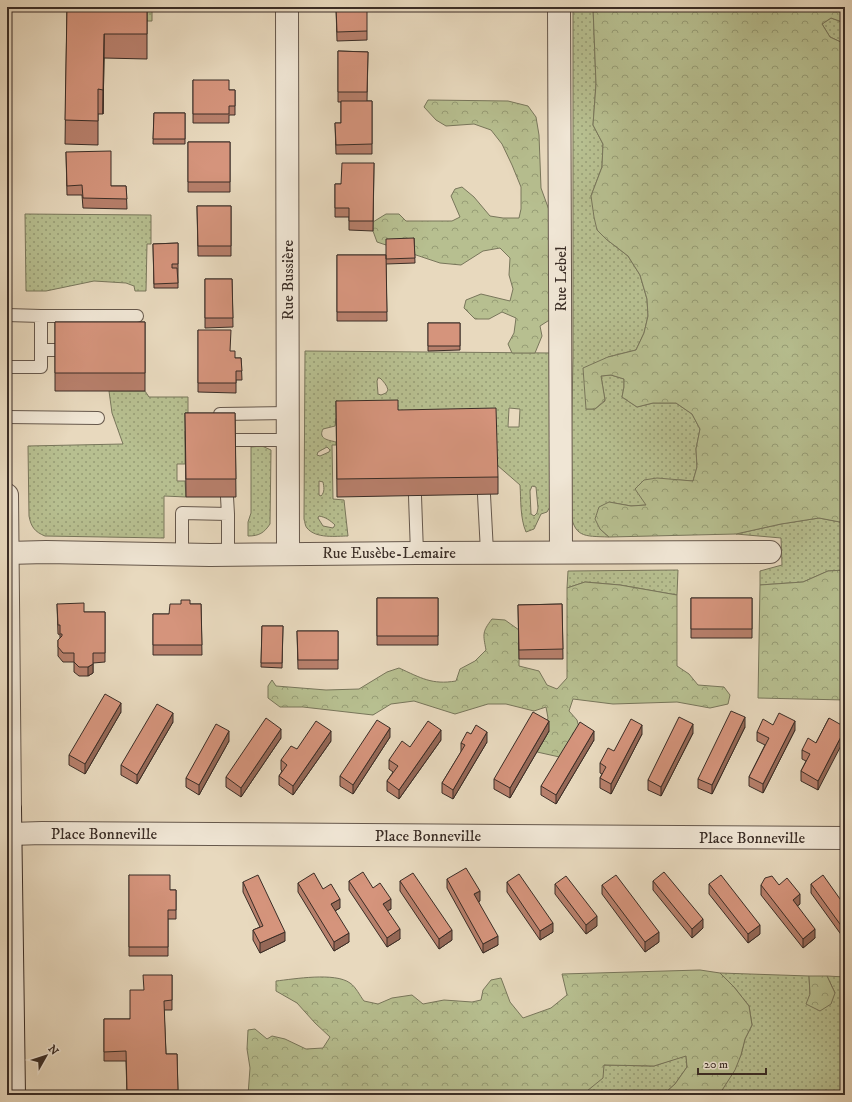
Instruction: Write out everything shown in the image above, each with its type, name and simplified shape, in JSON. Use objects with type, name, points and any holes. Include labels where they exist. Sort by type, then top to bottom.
[{"type":"street","name":"Rue Bussière","points":[[287,7],[288,554]]},
{"type":"street","name":"Rue Lebel","points":[[559,7],[562,552]]},
{"type":"street","points":[[7,495],[10,985],[14,1095]]},
{"type":"street","name":"Rue Eusèbe-Lemaire","points":[[7,554],[46,552],[228,555],[487,552],[770,552]]},
{"type":"street","name":"Place Bonneville","points":[[10,822],[42,833],[845,838]]},
{"type":"lane","points":[[7,315],[137,316]]},
{"type":"lane","points":[[7,367],[41,367],[41,316]]},
{"type":"lane","points":[[41,350],[55,350]]},
{"type":"lane","points":[[208,414],[288,413]]},
{"type":"lane","points":[[7,417],[98,418]]},
{"type":"lane","points":[[236,440],[288,440]]},
{"type":"lane","points":[[484,495],[487,552]]},
{"type":"lane","points":[[415,496],[418,553]]},
{"type":"lane","points":[[227,497],[228,555]]},
{"type":"lane","points":[[182,555],[182,514],[228,514]]},
{"type":"green space","points":[[145,7],[152,7],[152,21],[147,21]]},
{"type":"green space","points":[[573,7],[593,7],[596,84],[593,125],[603,144],[602,167],[591,196],[606,239],[628,256],[640,275],[647,299],[648,316],[644,333],[636,350],[608,357],[586,409],[595,409],[605,401],[601,376],[611,375],[624,379],[622,397],[637,407],[653,403],[676,403],[692,414],[700,429],[696,449],[697,467],[693,481],[679,480],[646,505],[631,506],[609,502],[600,529],[609,537],[581,534],[574,525],[570,509],[573,358]]},
{"type":"green space","points":[[593,7],[845,7],[845,23],[831,18],[822,24],[830,37],[845,44],[845,523],[819,518],[781,524],[736,534],[609,537],[600,529],[595,519],[599,507],[609,502],[631,506],[646,505],[635,489],[644,480],[657,478],[693,481],[697,467],[696,449],[700,429],[692,414],[676,403],[653,403],[637,407],[622,397],[624,379],[611,375],[601,376],[605,400],[595,409],[586,409],[583,368],[608,357],[636,350],[644,333],[648,316],[647,299],[640,275],[628,256],[597,230],[594,217],[591,196],[602,167],[603,144],[593,125],[596,84]]},
{"type":"green space","points":[[831,18],[845,23],[845,44],[830,37],[822,24]]},
{"type":"green space","points":[[428,100],[508,101],[528,106],[536,117],[539,135],[541,188],[549,210],[551,319],[540,326],[542,336],[535,353],[512,353],[508,344],[514,333],[516,318],[502,312],[489,319],[475,319],[464,308],[466,300],[481,294],[510,301],[513,289],[509,275],[510,258],[500,248],[483,251],[461,265],[440,263],[377,242],[373,231],[373,222],[386,214],[399,214],[406,221],[452,221],[460,217],[451,196],[455,189],[462,187],[474,197],[490,216],[519,218],[521,209],[521,187],[502,144],[491,130],[474,124],[446,126],[436,120],[424,107]]},
{"type":"green space","points":[[25,214],[151,215],[151,244],[147,244],[146,291],[135,291],[134,286],[126,283],[94,281],[46,291],[26,291]]},
{"type":"green space","points":[[305,351],[551,353],[551,505],[547,512],[541,514],[534,529],[526,532],[524,527],[521,509],[520,485],[497,465],[336,418],[335,426],[323,429],[322,435],[330,441],[336,442],[336,445],[332,445],[333,499],[344,500],[348,536],[326,536],[316,534],[311,532],[306,527],[304,519]],"holes":[[[378,378],[380,378],[385,383],[388,390],[386,393],[381,395],[378,394]],[[509,408],[520,409],[519,427],[508,427]],[[327,447],[330,450],[329,452],[320,456],[317,455],[318,452]],[[319,481],[323,482],[324,489],[321,496],[319,495]],[[532,486],[536,487],[538,508],[537,513],[534,516],[531,514],[530,491]],[[319,516],[327,519],[335,525],[333,528],[323,526],[318,518]]]},
{"type":"green space","points":[[109,391],[145,391],[149,397],[188,397],[188,430],[185,431],[185,464],[177,464],[177,481],[185,481],[186,497],[164,496],[164,538],[45,536],[34,529],[29,516],[28,446],[123,444],[112,413]]},
{"type":"green space","points":[[262,446],[271,450],[270,524],[266,530],[261,533],[248,536],[248,522],[251,513],[251,447]]},
{"type":"green space","points":[[819,518],[845,523],[845,570],[828,571],[803,582],[760,585],[760,571],[782,565],[781,538],[736,534],[781,524]]},
{"type":"green space","points":[[678,570],[677,595],[620,585],[585,582],[567,588],[568,571]]},
{"type":"green space","points":[[845,570],[845,700],[758,698],[760,585],[803,582],[828,571]]},
{"type":"green space","points":[[585,582],[620,585],[677,595],[677,666],[689,674],[698,685],[724,687],[730,695],[728,704],[710,708],[677,702],[613,704],[573,699],[569,711],[577,720],[580,731],[564,758],[537,752],[549,731],[545,728],[548,718],[546,707],[534,711],[506,704],[488,704],[455,714],[414,701],[391,704],[373,715],[303,707],[280,707],[268,698],[268,686],[272,680],[276,686],[326,690],[359,689],[387,672],[399,668],[427,680],[440,682],[456,681],[460,669],[475,661],[486,650],[484,633],[486,627],[492,619],[505,620],[519,630],[519,666],[539,671],[547,685],[557,689],[567,678],[567,588]]},
{"type":"green space","points":[[700,970],[720,973],[734,987],[749,1006],[752,1025],[745,1039],[735,1070],[719,1095],[666,1095],[665,1093],[675,1084],[687,1067],[686,1056],[654,1066],[604,1065],[603,1078],[587,1091],[561,1095],[248,1095],[250,1068],[247,1049],[248,1030],[255,1029],[267,1039],[272,1036],[285,1039],[306,1049],[323,1048],[330,1037],[297,1003],[276,991],[276,981],[314,977],[335,978],[350,983],[364,1001],[378,1004],[392,998],[412,995],[423,1004],[444,1000],[472,1002],[481,1000],[483,990],[491,980],[501,978],[510,1002],[523,1018],[551,1008],[567,995],[562,974]]},
{"type":"green space","points":[[720,973],[809,976],[810,994],[835,993],[827,976],[845,977],[845,1095],[719,1095],[741,1055],[745,1039],[752,1025],[749,1006],[734,987]]},
{"type":"green space","points":[[809,976],[827,976],[835,993],[831,1004],[820,1011],[806,1004],[810,994]]},
{"type":"green space","points":[[686,1055],[687,1067],[675,1084],[665,1093],[666,1095],[560,1094],[587,1091],[604,1065],[654,1066]]},
{"type":"building","points":[[67,7],[147,7],[147,34],[104,34],[103,90],[98,89],[98,121],[65,120]]},
{"type":"building","points":[[336,7],[367,7],[367,31],[337,32]]},
{"type":"building","points":[[338,51],[368,52],[367,92],[338,92]]},
{"type":"building","points":[[193,80],[229,80],[229,90],[235,90],[235,106],[229,106],[229,114],[193,114]]},
{"type":"building","points":[[341,101],[372,101],[372,144],[336,145],[335,123],[341,123]]},
{"type":"building","points":[[154,113],[185,113],[185,139],[153,139]]},
{"type":"building","points":[[188,142],[230,142],[230,182],[188,182]]},
{"type":"building","points":[[111,151],[111,186],[126,186],[127,199],[83,198],[82,185],[67,186],[66,152]]},
{"type":"building","points":[[342,163],[374,163],[373,221],[349,221],[349,208],[335,208],[335,184],[341,184]]},
{"type":"building","points":[[197,206],[231,206],[231,246],[198,246]]},
{"type":"building","points":[[414,238],[415,258],[386,259],[386,239]]},
{"type":"building","points":[[178,243],[178,264],[172,264],[172,268],[177,268],[178,283],[154,284],[153,244]]},
{"type":"building","points":[[337,255],[386,255],[387,312],[337,312]]},
{"type":"building","points":[[205,279],[232,279],[233,318],[205,318]]},
{"type":"building","points":[[55,322],[145,322],[145,373],[55,373]]},
{"type":"building","points":[[428,323],[460,323],[460,346],[428,346]]},
{"type":"building","points":[[198,330],[231,330],[230,351],[235,351],[235,358],[241,358],[242,371],[236,371],[236,383],[198,383]]},
{"type":"building","points":[[398,400],[398,410],[496,408],[498,477],[337,479],[336,401]]},
{"type":"building","points":[[185,413],[235,413],[236,479],[186,479]]},
{"type":"building","points":[[377,598],[438,598],[438,636],[377,636]]},
{"type":"building","points":[[691,598],[752,598],[752,629],[691,629]]},
{"type":"building","points":[[181,600],[190,600],[190,604],[201,604],[202,645],[153,645],[153,614],[169,614],[170,604],[181,604]]},
{"type":"building","points":[[84,603],[84,612],[105,612],[105,653],[93,653],[93,664],[88,667],[79,667],[74,662],[74,653],[63,653],[58,647],[58,640],[62,634],[60,634],[60,625],[58,625],[57,604]]},
{"type":"building","points":[[562,604],[563,649],[519,650],[518,605]]},
{"type":"building","points":[[262,626],[283,626],[282,663],[261,663]]},
{"type":"building","points":[[297,631],[338,631],[338,660],[298,660]]},
{"type":"building","points":[[105,694],[121,703],[85,764],[69,755]]},
{"type":"building","points":[[157,704],[173,713],[137,775],[121,765]]},
{"type":"building","points":[[731,711],[745,717],[712,785],[698,779]]},
{"type":"building","points":[[533,712],[549,721],[510,788],[494,779]]},
{"type":"building","points":[[779,713],[795,721],[763,784],[749,777],[769,738],[757,732],[763,719],[773,725]]},
{"type":"building","points":[[679,717],[693,724],[661,787],[648,780]]},
{"type":"building","points":[[266,718],[281,729],[241,788],[226,777]]},
{"type":"building","points":[[829,718],[845,727],[845,729],[818,781],[801,771],[810,754],[802,750],[808,738],[816,743]]},
{"type":"building","points":[[631,719],[642,725],[611,784],[600,778],[606,767],[600,763],[608,748],[614,751]]},
{"type":"building","points":[[377,720],[390,728],[353,785],[340,776]]},
{"type":"building","points":[[316,721],[331,731],[293,786],[279,776],[287,765],[281,760],[291,746],[297,749]]},
{"type":"building","points":[[428,721],[441,730],[399,790],[387,781],[398,766],[389,760],[402,741],[410,747]]},
{"type":"building","points":[[580,722],[594,731],[556,795],[541,786]]},
{"type":"building","points":[[216,724],[229,731],[199,785],[186,778]]},
{"type":"building","points":[[476,725],[487,732],[453,790],[442,783],[465,745],[461,743],[467,732],[471,734]]},
{"type":"building","points":[[466,868],[480,891],[474,894],[498,936],[483,944],[447,879]]},
{"type":"building","points":[[363,872],[373,888],[380,883],[391,899],[383,904],[400,929],[387,938],[349,881]]},
{"type":"building","points":[[664,872],[703,919],[692,929],[653,881]]},
{"type":"building","points":[[314,873],[323,889],[331,884],[340,899],[331,904],[349,933],[334,942],[298,883]]},
{"type":"building","points":[[413,873],[452,930],[439,939],[400,881]]},
{"type":"building","points":[[519,874],[553,923],[540,931],[507,882]]},
{"type":"building","points":[[129,875],[170,875],[170,890],[176,890],[176,910],[168,910],[168,947],[129,947]]},
{"type":"building","points":[[258,875],[285,932],[260,943],[253,930],[263,926],[243,882]]},
{"type":"building","points":[[616,875],[659,932],[645,942],[602,885]]},
{"type":"building","points":[[721,875],[760,925],[748,934],[709,884]]},
{"type":"building","points":[[823,875],[845,906],[845,931],[811,884]]},
{"type":"building","points":[[566,876],[597,916],[586,925],[555,884]]},
{"type":"building","points":[[772,876],[779,885],[787,878],[800,894],[793,900],[815,929],[803,939],[761,885],[765,878]]},
{"type":"building","points":[[143,975],[172,975],[172,1000],[164,1001],[166,1054],[177,1054],[178,1090],[127,1090],[126,1051],[104,1052],[104,1019],[130,1019],[130,990],[144,990]]}]
